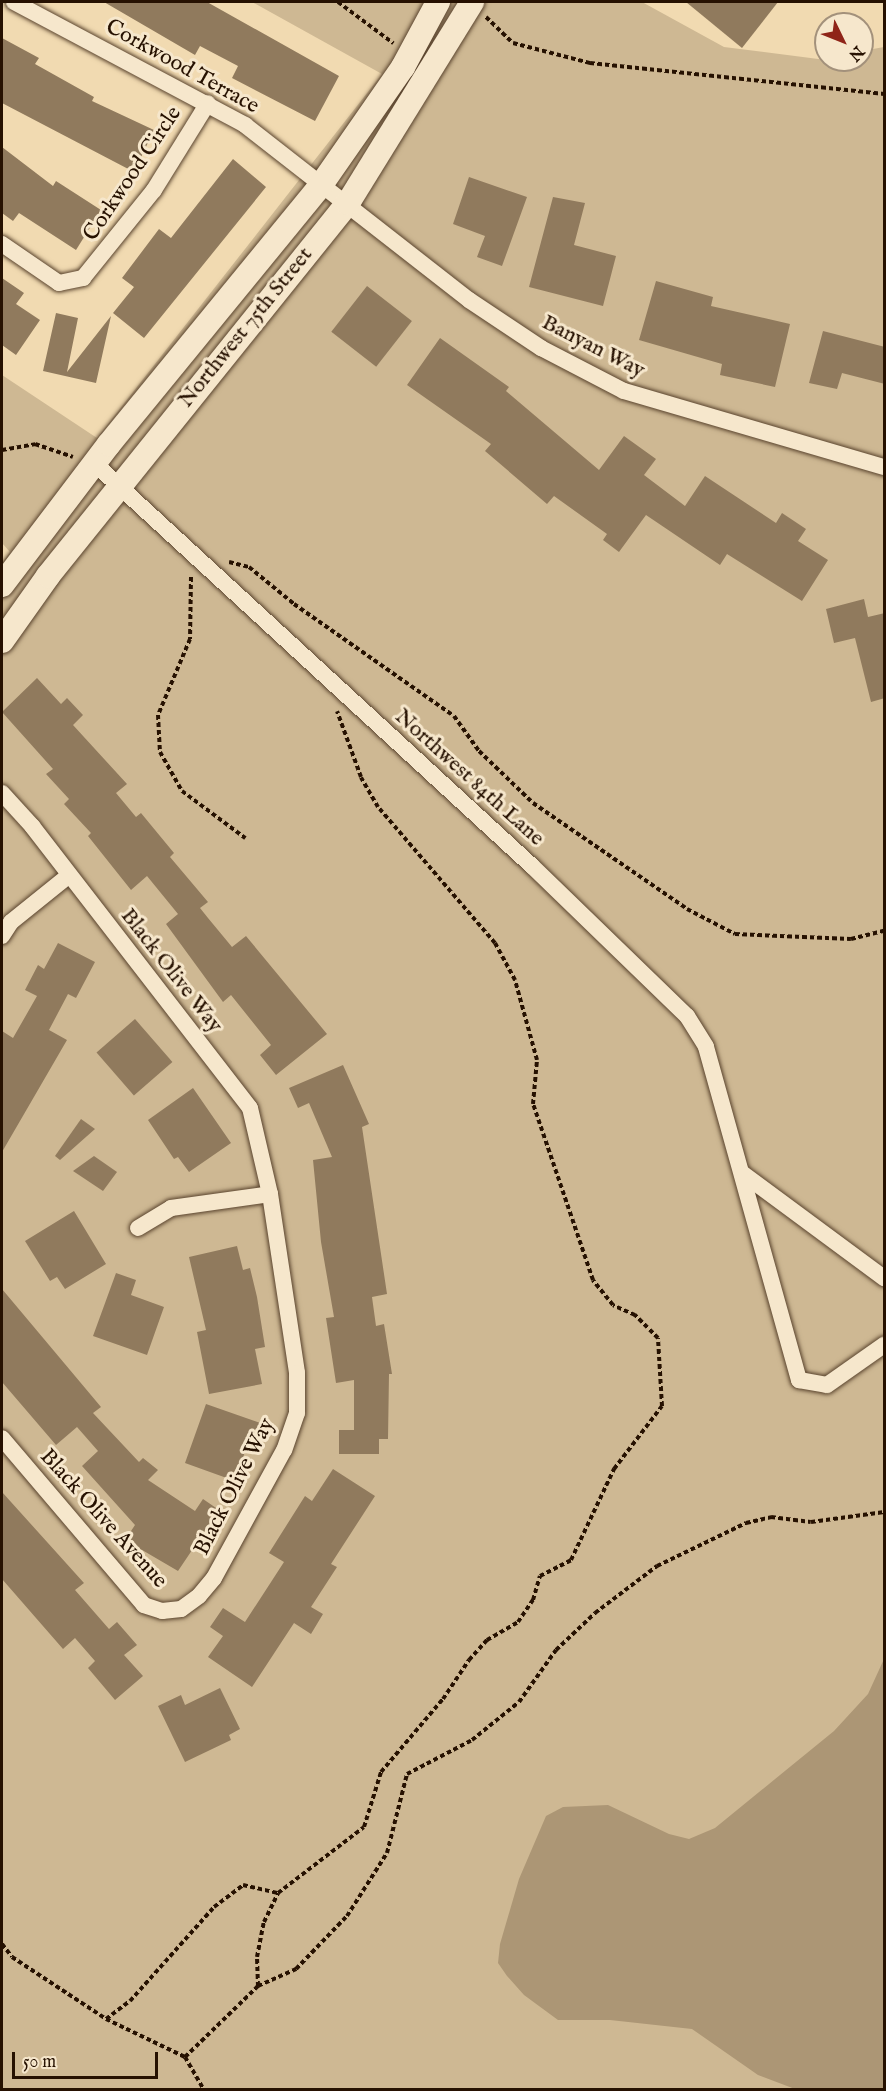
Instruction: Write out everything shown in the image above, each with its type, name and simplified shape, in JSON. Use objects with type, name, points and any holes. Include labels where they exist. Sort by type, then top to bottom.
[{"type":"street","name":"Corkwood Terrace","points":[[14,2],[208,103],[245,125],[321,185]]},
{"type":"street","name":"Northwest 75th Street","points":[[2,585],[94,463],[321,185],[409,55],[438,2]]},
{"type":"street","name":"Northwest 75th Street","points":[[2,641],[120,486],[348,202],[471,2]]},
{"type":"street","name":"Corkwood Circle","points":[[2,244],[59,283],[83,278],[154,190],[208,103]]},
{"type":"street","name":"Banyan Way","points":[[321,185],[348,202],[469,300],[541,348],[624,391],[885,467]]},
{"type":"street","name":"Northwest 84th Lane","points":[[94,463],[532,866],[687,1016],[706,1047],[799,1380],[827,1385],[885,1345]]},
{"type":"street","name":"Black Olive Way","points":[[2,793],[32,826],[68,876],[250,1108],[261,1142],[297,1373],[297,1413],[284,1450],[214,1578],[199,1596],[181,1609]]},
{"type":"street","points":[[2,936],[11,922],[68,876]]},
{"type":"street","points":[[742,1173],[885,1278]]},
{"type":"street","points":[[138,1228],[171,1208],[270,1194]]},
{"type":"street","name":"Black Olive Avenue","points":[[2,1438],[144,1605],[162,1611],[181,1609]]},
{"type":"path","points":[[338,2],[409,55]]},
{"type":"path","points":[[471,2],[513,43],[590,63],[885,94]]},
{"type":"path","points":[[2,450],[35,444],[94,463]]},
{"type":"path","points":[[192,554],[190,639],[158,715],[160,752],[182,791],[245,838]]},
{"type":"path","points":[[226,561],[249,567],[294,604],[454,716],[479,751],[533,803],[687,909],[735,934],[852,939],[885,931]]},
{"type":"path","points":[[258,1986],[257,1957],[264,1922],[278,1893],[364,1827],[381,1772],[442,1700],[469,1660],[487,1640],[518,1622],[533,1600],[540,1576],[572,1560],[614,1469],[662,1406],[663,1381],[658,1338],[635,1315],[613,1305],[593,1280],[533,1104],[537,1060],[515,980],[495,943],[378,807],[361,777],[323,676]]},
{"type":"path","points":[[185,2057],[258,1986],[296,1969],[347,1916],[387,1853],[407,1774],[472,1740],[519,1702],[556,1650],[630,1586],[657,1566],[746,1523],[771,1517],[811,1522],[885,1512]]},
{"type":"path","points":[[106,2019],[130,2001],[214,1907],[243,1885],[278,1893]]},
{"type":"path","points":[[2,1944],[12,1957],[106,2019],[185,2057],[204,2090]]},
{"type":"shaded area","points":[[252,2],[642,2],[724,47],[814,58],[814,72],[874,72],[874,49],[884,47],[884,2089],[2,2089],[2,563],[10,552],[2,543],[2,375],[97,438],[382,74]]},
{"type":"shaded area","points":[[884,1659],[884,2089],[795,2089],[758,2075],[692,2029],[610,2020],[558,2020],[524,1995],[507,1976],[498,1963],[500,1944],[519,1879],[546,1816],[563,1807],[608,1805],[669,1834],[689,1839],[715,1828],[834,1731],[868,1694]]},
{"type":"building","points":[[104,2],[207,2],[339,76],[315,121],[232,78],[238,66],[200,46],[195,55]]},
{"type":"building","points":[[686,2],[778,2],[742,48]]},
{"type":"building","points":[[2,38],[39,58],[35,64],[94,97],[92,101],[154,130],[134,172],[2,103]]},
{"type":"building","points":[[2,147],[53,186],[56,181],[101,210],[76,250],[19,213],[13,221],[2,213]]},
{"type":"building","points":[[233,159],[266,187],[144,338],[113,313],[134,287],[122,278],[159,229],[171,238]]},
{"type":"building","points":[[469,177],[527,197],[502,266],[477,257],[485,236],[453,224]]},
{"type":"building","points":[[553,197],[585,203],[574,245],[616,256],[603,306],[529,287]]},
{"type":"building","points":[[2,278],[24,293],[16,304],[40,320],[16,355],[2,345]]},
{"type":"building","points":[[656,281],[713,297],[711,306],[790,324],[775,387],[720,375],[722,364],[639,340]]},
{"type":"building","points":[[367,286],[412,321],[376,367],[331,332]]},
{"type":"building","points":[[56,313],[78,318],[67,372],[111,316],[96,383],[43,371]]},
{"type":"building","points":[[823,331],[885,347],[885,384],[842,373],[837,389],[809,383]]},
{"type":"building","points":[[440,338],[509,387],[506,391],[599,470],[624,436],[656,459],[644,475],[685,506],[705,476],[776,523],[782,513],[806,529],[798,541],[828,560],[802,601],[727,554],[720,565],[646,515],[619,552],[603,540],[607,534],[554,496],[547,504],[485,451],[491,444],[407,385]]},
{"type":"building","points":[[864,599],[868,617],[885,613],[885,698],[871,702],[855,638],[834,643],[826,609]]},
{"type":"building","points":[[37,678],[61,704],[67,698],[83,715],[73,725],[127,784],[116,793],[136,817],[141,813],[174,853],[170,857],[208,902],[200,908],[208,918],[232,947],[246,936],[327,1034],[276,1075],[260,1055],[271,1045],[231,995],[223,1002],[166,924],[178,914],[147,876],[131,890],[88,836],[91,833],[64,804],[69,799],[46,774],[53,769],[2,712]]},
{"type":"building","points":[[58,943],[95,962],[76,998],[68,994],[49,1030],[67,1040],[2,1152],[2,1031],[13,1038],[37,996],[25,990],[38,965],[44,969]]},
{"type":"building","points":[[135,1019],[172,1062],[134,1095],[97,1052]]},
{"type":"building","points":[[343,1065],[369,1124],[362,1127],[387,1294],[372,1297],[376,1326],[384,1324],[392,1374],[389,1374],[388,1439],[379,1439],[379,1454],[339,1454],[339,1430],[354,1430],[354,1380],[336,1383],[326,1318],[334,1317],[321,1242],[313,1160],[332,1157],[309,1103],[298,1108],[289,1088]]},
{"type":"building","points":[[193,1088],[231,1143],[189,1172],[178,1157],[174,1159],[148,1120]]},
{"type":"building","points":[[81,1119],[95,1129],[60,1160],[55,1156]]},
{"type":"building","points":[[94,1156],[117,1172],[103,1191],[73,1171]]},
{"type":"building","points":[[74,1211],[106,1264],[65,1289],[57,1277],[50,1281],[25,1241]]},
{"type":"building","points":[[237,1246],[243,1270],[250,1268],[257,1297],[265,1347],[255,1349],[262,1384],[209,1394],[197,1332],[206,1330],[189,1257]]},
{"type":"building","points":[[116,1273],[136,1280],[131,1295],[164,1307],[147,1355],[93,1336]]},
{"type":"building","points":[[2,1289],[101,1407],[93,1413],[139,1462],[143,1458],[158,1470],[148,1480],[195,1511],[203,1499],[219,1510],[178,1571],[125,1540],[135,1525],[82,1466],[98,1451],[77,1427],[56,1445],[2,1382]]},
{"type":"building","points":[[206,1404],[263,1424],[254,1449],[247,1446],[235,1481],[185,1463]]},
{"type":"building","points":[[333,1469],[375,1496],[331,1564],[337,1567],[311,1607],[323,1614],[311,1634],[294,1623],[252,1687],[208,1657],[223,1636],[210,1627],[223,1608],[245,1622],[284,1562],[269,1553],[305,1496],[312,1501]]},
{"type":"building","points":[[2,1492],[84,1583],[75,1590],[109,1629],[117,1622],[137,1645],[124,1655],[143,1676],[115,1700],[88,1668],[95,1661],[75,1638],[63,1649],[2,1579]]},
{"type":"building","points":[[220,1688],[240,1729],[229,1735],[231,1740],[185,1762],[158,1706],[181,1695],[185,1705]]}]
